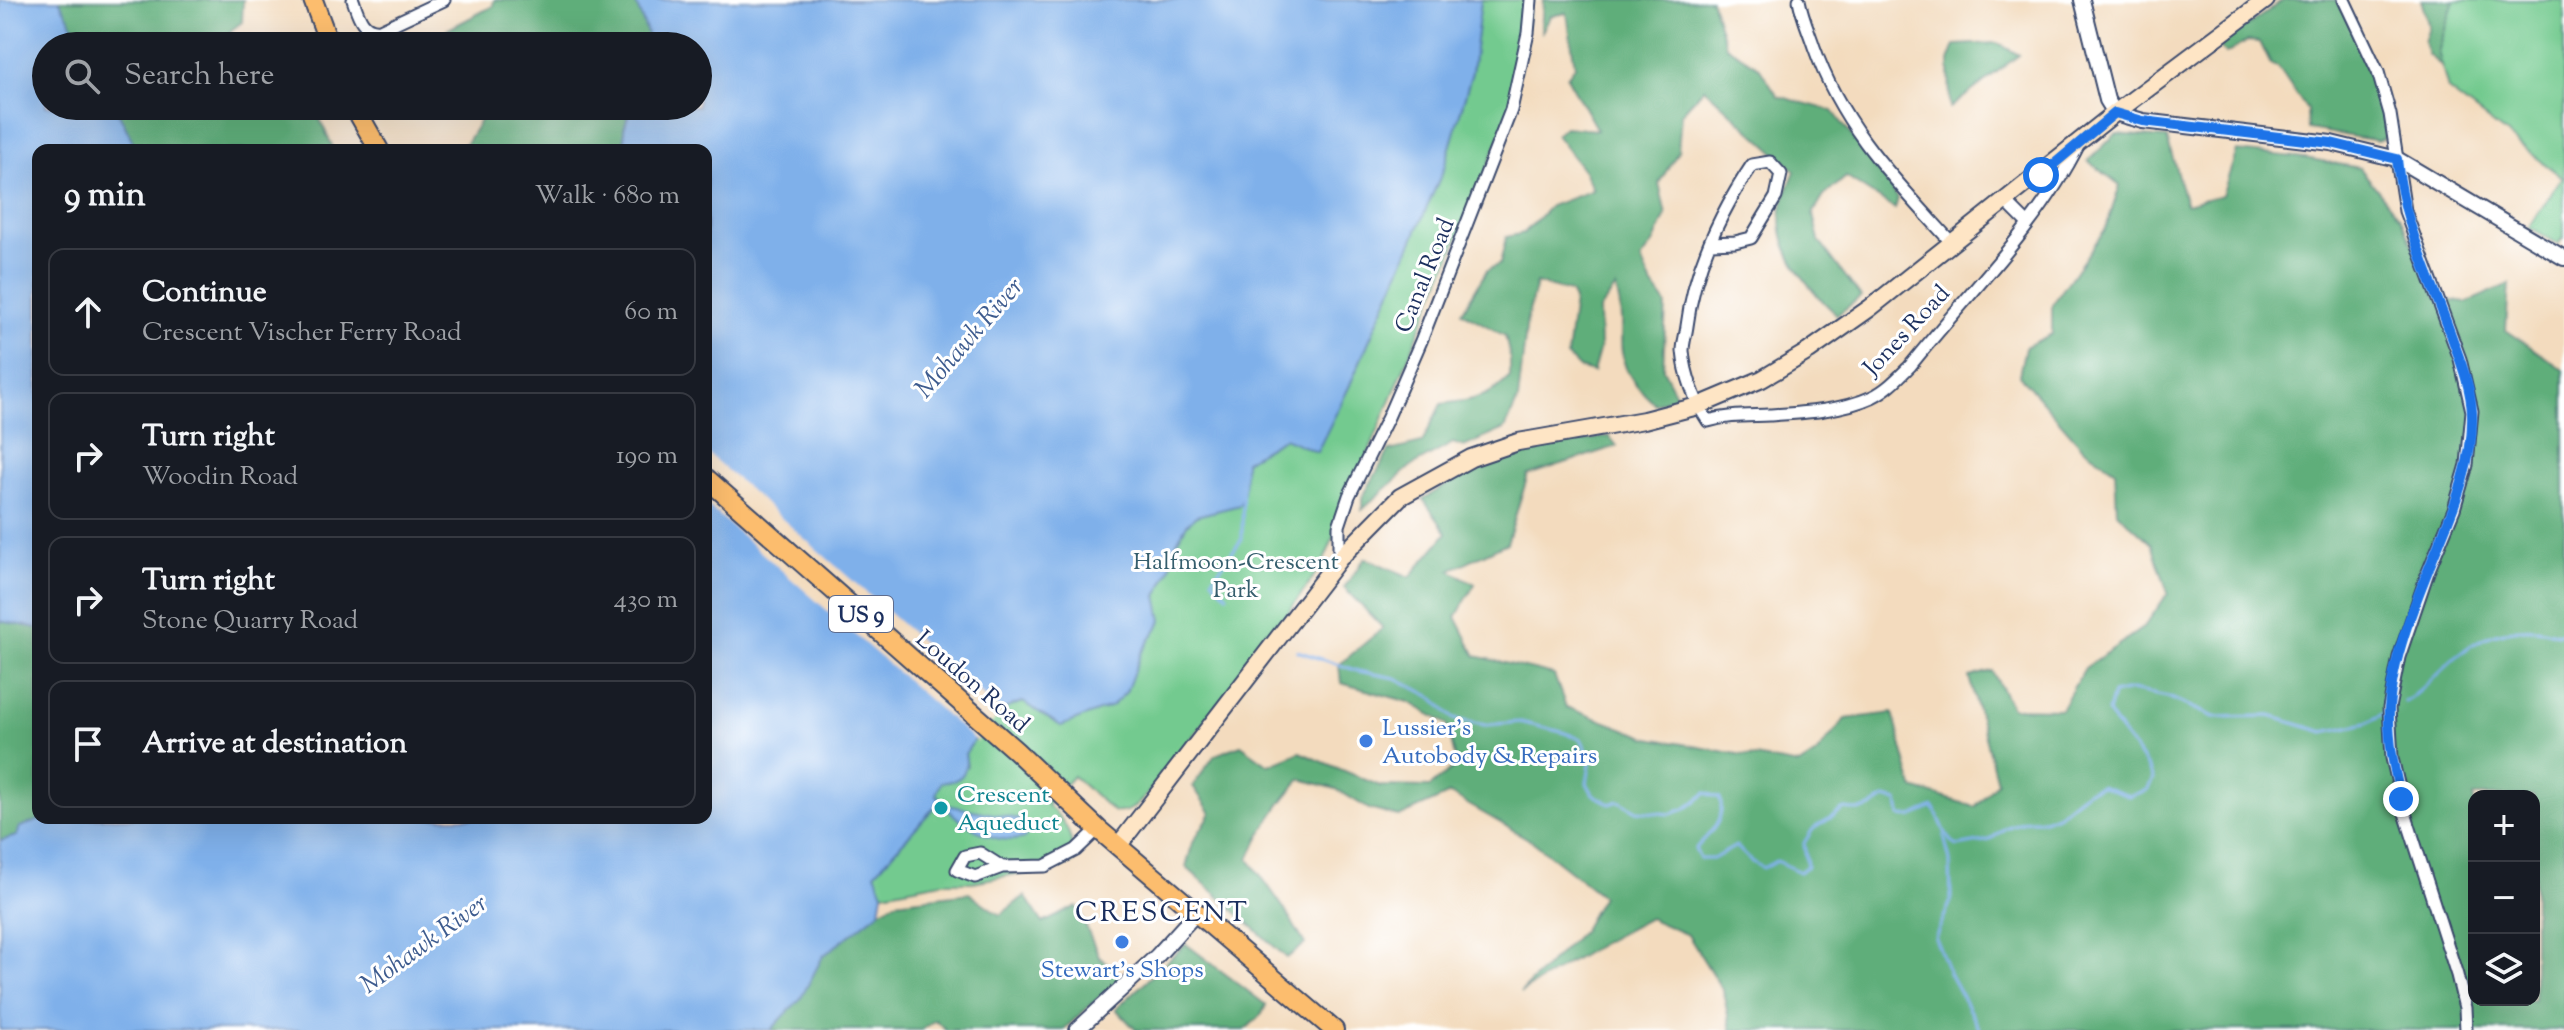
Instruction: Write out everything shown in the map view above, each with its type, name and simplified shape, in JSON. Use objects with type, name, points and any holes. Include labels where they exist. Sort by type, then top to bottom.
[{"type":"main road","points":[[313,0],[325,32]]},
{"type":"main road","points":[[1118,846],[1339,559],[1400,497],[1471,458],[1518,442],[1644,420],[1698,406],[1762,379],[1809,351],[1870,308],[2115,113],[2266,0]]},
{"type":"main road","points":[[362,120],[376,144]]},
{"type":"main road","name":"Loudon Road","points":[[712,483],[1016,751],[1098,829]]},
{"type":"main road","name":"US 9","points":[[1098,829],[1334,1030]]},
{"type":"street","points":[[353,0],[367,29],[372,31],[444,0]]},
{"type":"street","name":"Canal Road","points":[[1339,559],[1339,526],[1349,496],[1421,341],[1511,110],[1528,33],[1531,0]]},
{"type":"street","points":[[1799,0],[1823,71],[1848,120],[1878,162],[1952,243]]},
{"type":"street","points":[[2344,0],[2378,72],[2390,114],[2405,211],[2460,359],[2472,411],[2467,465],[2454,509],[2428,572],[2399,657],[2389,708],[2394,767],[2405,813],[2457,975],[2465,1008],[2466,1030]]},
{"type":"street","points":[[2085,1],[2107,100],[2115,113],[2143,121],[2331,143],[2397,159],[2564,258]]},
{"type":"street","name":"Jones Road","points":[[1698,406],[1708,421],[1734,415],[1802,413],[1872,397],[1890,385],[1910,366],[2027,223],[2067,169],[2079,143]]},
{"type":"street","points":[[1698,406],[1683,351],[1698,272],[1730,198],[1752,165],[1770,162],[1781,174],[1776,197],[1751,238],[1711,243]]},
{"type":"street","points":[[2005,201],[2027,223]]},
{"type":"street","points":[[1002,867],[1045,866],[1076,850],[1098,829]]},
{"type":"street","points":[[1077,1030],[1157,956],[1196,913]]},
{"type":"green space","points":[[59,0],[243,0],[242,22],[230,32],[76,32]]},
{"type":"green space","points":[[494,0],[635,0],[647,32],[443,32],[493,6]]},
{"type":"green space","name":"Halfmoon-Crescent Park","points":[[1481,0],[1531,0],[1511,110],[1323,563],[1272,636],[1138,804],[1127,811],[1114,812],[1073,776],[1047,805],[1068,830],[1074,862],[1051,872],[1016,874],[973,882],[942,882],[883,893],[875,873],[939,802],[943,806],[965,810],[947,805],[936,795],[941,782],[967,766],[965,754],[988,721],[1003,710],[1023,702],[1061,726],[1112,706],[1126,692],[1141,653],[1162,621],[1157,596],[1170,569],[1175,545],[1187,524],[1196,516],[1240,505],[1244,492],[1245,461],[1285,438],[1316,452],[1349,387],[1444,168],[1472,72]]},
{"type":"green space","points":[[1543,0],[1711,0],[1726,46],[1759,67],[1778,96],[1833,111],[1898,198],[1895,209],[1846,177],[1824,196],[1813,214],[1819,241],[1861,297],[1837,315],[1799,272],[1786,247],[1781,213],[1795,171],[1704,88],[1681,114],[1678,152],[1659,183],[1666,215],[1654,242],[1641,260],[1651,283],[1666,304],[1663,369],[1677,396],[1655,404],[1629,374],[1622,349],[1616,288],[1599,310],[1600,347],[1593,372],[1579,368],[1567,356],[1574,300],[1570,292],[1536,283],[1527,320],[1518,400],[1505,429],[1464,447],[1453,443],[1410,467],[1362,510],[1362,498],[1389,451],[1422,443],[1441,404],[1479,397],[1495,390],[1510,377],[1510,357],[1505,336],[1462,312],[1487,270],[1500,264],[1506,237],[1524,233],[1550,206],[1593,190],[1584,171],[1556,135],[1565,127],[1597,130],[1567,77],[1575,66],[1567,13],[1551,16],[1541,33]]},
{"type":"green space","points":[[2284,0],[2336,0],[2371,66],[2382,103],[2385,138],[2378,141],[2308,129],[2307,110],[2278,67],[2271,65],[2260,42],[2247,41],[2226,54],[2219,48]]},
{"type":"green space","points":[[2421,0],[2454,0],[2438,52],[2442,66],[2428,55],[2424,42],[2429,27]]},
{"type":"green space","points":[[2454,0],[2564,0],[2564,238],[2558,244],[2529,228],[2562,177],[2448,90],[2438,52]]},
{"type":"green space","points":[[1997,43],[2019,55],[1950,108],[1949,61],[1955,45]]},
{"type":"green space","points":[[122,120],[320,120],[331,144],[134,144]]},
{"type":"green space","points":[[480,120],[627,120],[625,144],[466,143]]},
{"type":"green space","points":[[2116,134],[2167,138],[2186,204],[2222,195],[2237,151],[2360,168],[2401,219],[2437,298],[2466,303],[2509,284],[2506,330],[2564,370],[2564,1030],[1731,1030],[1723,991],[1688,935],[1649,918],[1520,993],[1583,930],[1602,896],[1532,841],[1450,794],[1399,817],[1369,809],[1336,789],[1301,779],[1271,817],[1249,859],[1305,944],[1287,958],[1186,867],[1193,842],[1211,813],[1193,786],[1215,755],[1241,745],[1269,765],[1300,752],[1380,786],[1430,787],[1457,765],[1447,724],[1409,702],[1341,683],[1339,665],[1383,628],[1344,588],[1365,558],[1410,577],[1447,533],[1423,499],[1477,467],[1529,451],[1609,436],[1617,446],[1528,475],[1507,543],[1450,570],[1475,584],[1456,617],[1476,656],[1554,675],[1566,707],[1649,738],[1799,765],[1816,754],[1845,719],[1893,713],[1913,788],[1975,807],[1997,782],[1969,677],[1992,671],[2012,708],[2061,709],[2085,668],[2144,627],[2168,593],[2152,544],[2117,512],[2115,470],[2083,448],[2019,375],[2025,347],[2052,334],[2052,305],[2106,228],[2120,185],[2088,161]]},
{"type":"green space","points":[[0,621],[32,627],[32,823],[20,827],[17,836],[0,841]]},
{"type":"green space","points":[[969,893],[1000,915],[1025,896],[1043,923],[1077,906],[1099,957],[1123,976],[1063,1030],[946,1030],[935,1020],[921,1030],[771,1030],[801,997],[823,956],[880,911],[895,902]]},
{"type":"green space","points":[[1186,944],[1266,1005],[1262,1014],[1245,1030],[1136,1030],[1116,1009]]},
{"type":"water","points":[[0,0],[59,0],[76,32],[32,32],[32,120],[122,120],[134,144],[32,144],[32,627],[0,621]]},
{"type":"water","name":"Mohawk River","points":[[635,0],[1481,0],[1472,72],[1444,168],[1349,387],[1317,452],[1284,438],[1245,461],[1244,492],[1240,505],[1196,516],[1187,524],[1175,545],[1170,569],[1157,596],[1162,621],[1141,653],[1126,692],[1112,706],[1061,726],[1023,702],[1003,710],[988,721],[965,754],[966,767],[962,776],[941,782],[936,795],[947,805],[1018,819],[1027,826],[1025,838],[1013,840],[989,836],[967,825],[939,802],[875,873],[883,893],[880,911],[823,956],[801,998],[771,1030],[0,1030],[0,841],[17,836],[20,827],[32,823],[712,824],[712,144],[625,144],[624,129],[627,120],[712,120],[712,32],[647,32]]},
{"type":"pier","points":[[712,457],[1003,713],[977,742],[712,509]]},
{"type":"waterway","points":[[1227,595],[1212,579],[1242,539],[1243,470]]},
{"type":"waterway","points":[[2405,702],[2462,652],[2483,639],[2520,629],[2557,634],[2564,631]]},
{"type":"waterway","points":[[1297,651],[1358,671],[1396,678],[1432,697],[1454,719],[1485,725],[1520,722],[1581,739],[1591,758],[1587,783],[1593,794],[1610,804],[1619,801],[1637,811],[1670,814],[1685,809],[1706,793],[1720,798],[1721,814],[1711,832],[1695,849],[1700,859],[1713,859],[1736,846],[1763,868],[1776,861],[1800,872],[1807,866],[1804,843],[1813,829],[1844,809],[1866,809],[1884,798],[1898,801],[1900,816],[1912,817],[1933,807],[1947,836],[1957,846],[1990,840],[2005,828],[2027,820],[2044,820],[2057,815],[2087,791],[2100,786],[2129,796],[2147,790],[2153,779],[2108,712],[2113,694],[2131,690],[2168,697],[2214,717],[2270,716],[2324,732],[2367,723],[2382,714]]},
{"type":"waterway","points":[[1944,836],[1950,861],[1951,901],[1935,938],[1950,975],[1980,1030]]},
{"type":"place","name":"Lussier's Autobody & Repairs","points":[[1366,741]]},
{"type":"place","name":"Crescent Aqueduct","points":[[941,808]]},
{"type":"place","name":"Stewart's Shops","points":[[1122,942]]},
{"type":"district","name":"CRESCENT","points":[[1162,911]]},
{"type":"route","points":[[2041,175],[2115,113],[2143,121],[2331,143],[2397,159],[2399,188],[2405,211],[2460,359],[2472,411],[2467,465],[2454,509],[2428,572],[2399,657],[2389,708],[2392,758],[2401,799]]}]
